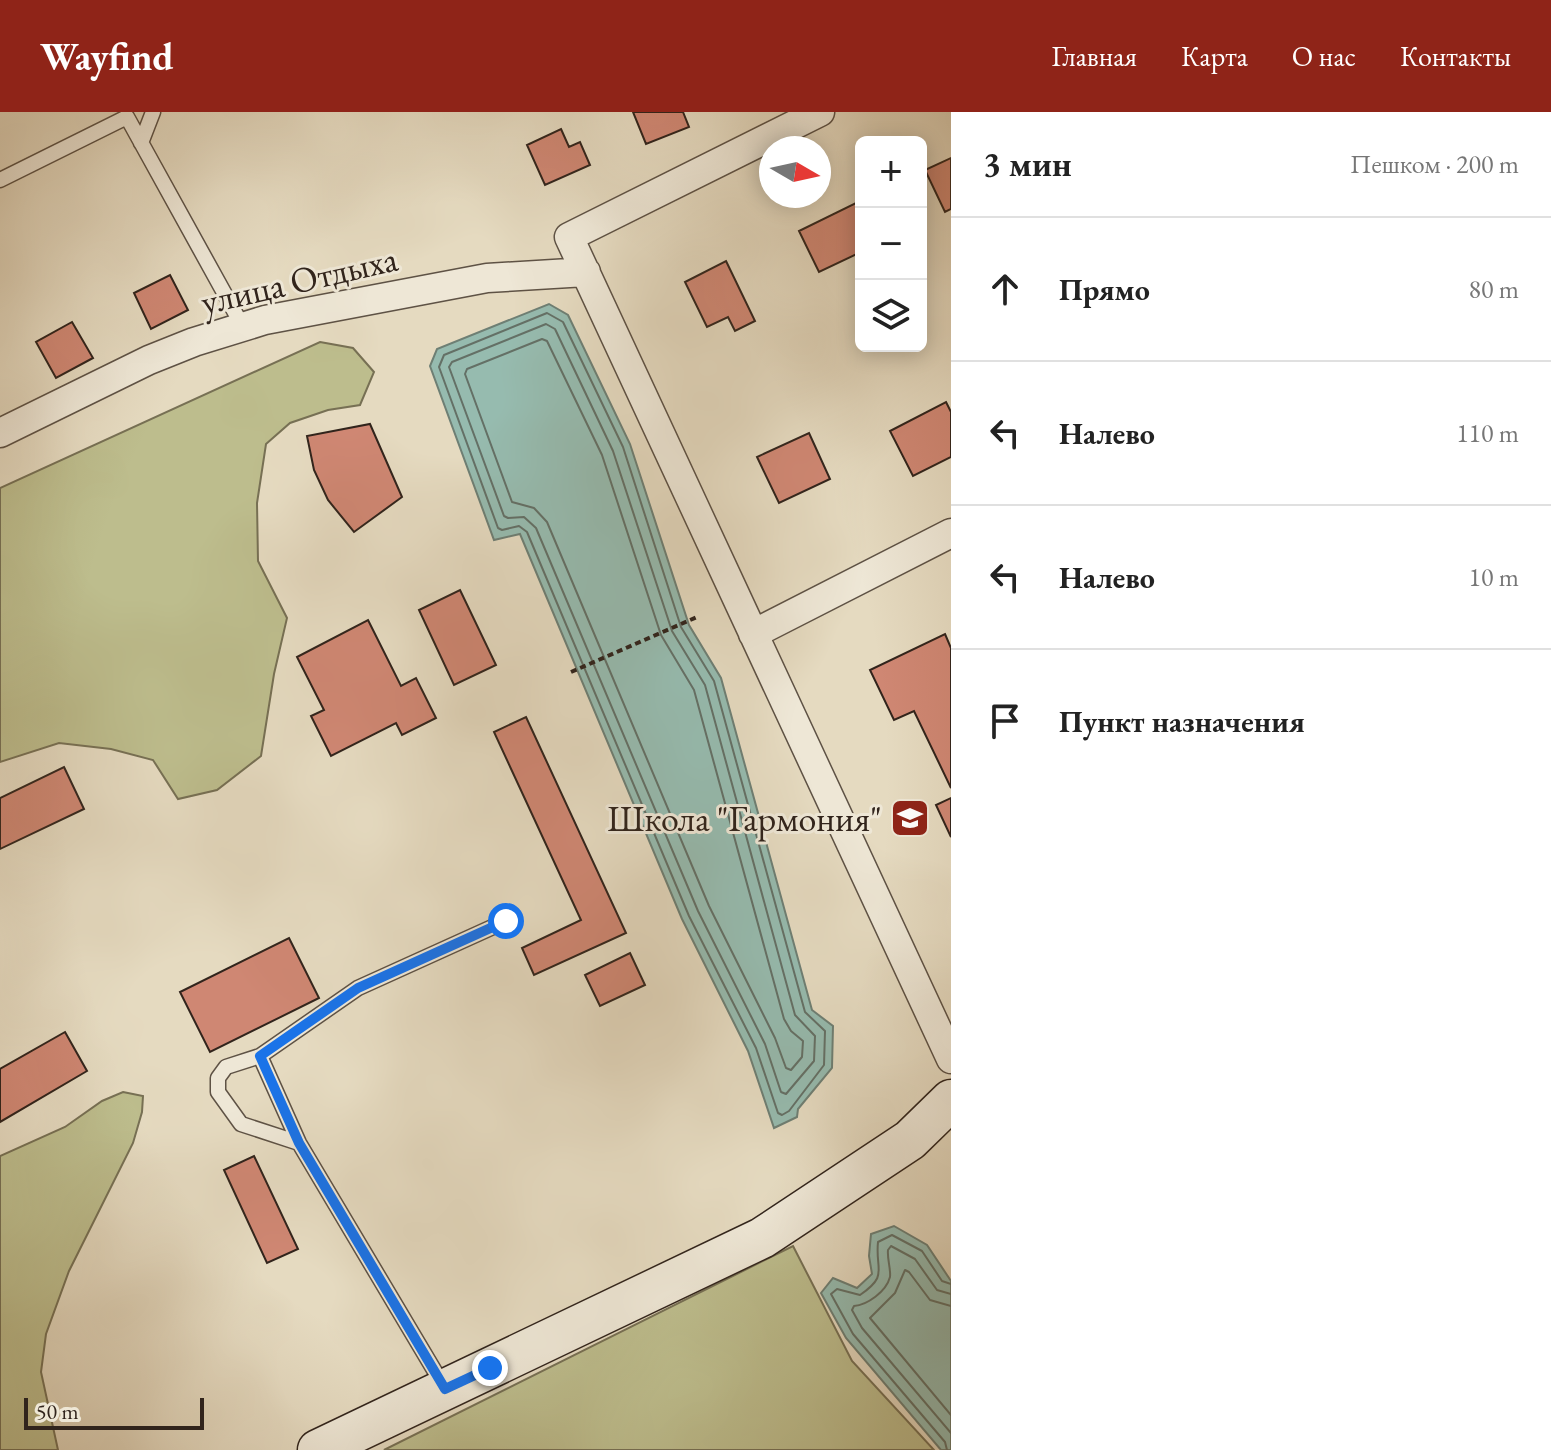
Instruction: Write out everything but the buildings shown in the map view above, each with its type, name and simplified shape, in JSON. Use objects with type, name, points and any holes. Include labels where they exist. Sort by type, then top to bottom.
[{"type":"main road","points":[[318,1450],[762,1238],[910,1140],[951,1100]]},
{"type":"street","points":[[820,112],[569,237],[951,1059]]},
{"type":"street","name":"улица Отдыха","points":[[0,433],[149,360],[265,320],[487,278],[586,272]]},
{"type":"street","points":[[753,634],[951,533]]},
{"type":"lane","points":[[141,143],[153,112]]},
{"type":"lane","points":[[0,180],[127,117],[243,327]]},
{"type":"lane","points":[[299,1143],[241,1124],[218,1092],[218,1078],[226,1067],[260,1056],[358,988],[506,921]]},
{"type":"lane","points":[[260,1056],[299,1143],[445,1389]]},
{"type":"path","points":[[571,672],[697,617]]},
{"type":"green space","points":[[320,342],[353,348],[374,372],[360,405],[328,410],[290,423],[266,444],[257,503],[258,561],[287,618],[274,674],[261,756],[217,790],[178,799],[153,760],[111,749],[59,743],[0,762],[0,488]]},
{"type":"green space","points":[[123,1092],[143,1096],[133,1143],[69,1271],[46,1334],[41,1372],[58,1450],[0,1450],[0,1156],[65,1127],[102,1101]]},
{"type":"green space","points":[[793,1246],[852,1361],[934,1450],[384,1450]]},
{"type":"water","points":[[549,304],[568,315],[630,444],[689,625],[721,678],[812,1010],[833,1026],[832,1068],[798,1109],[797,1117],[774,1128],[748,1051],[682,919],[520,534],[494,540],[430,366],[437,349]]},
{"type":"water","points":[[894,1226],[927,1245],[951,1281],[951,1450],[941,1450],[846,1338],[821,1293],[833,1278],[857,1288],[872,1274],[869,1256],[871,1234]]},
{"type":"place","name":"Школа \"Гармония\"","points":[[910,818]]},
{"type":"route","points":[[490,1368],[445,1389],[299,1143],[260,1056],[358,988],[506,921]]}]
